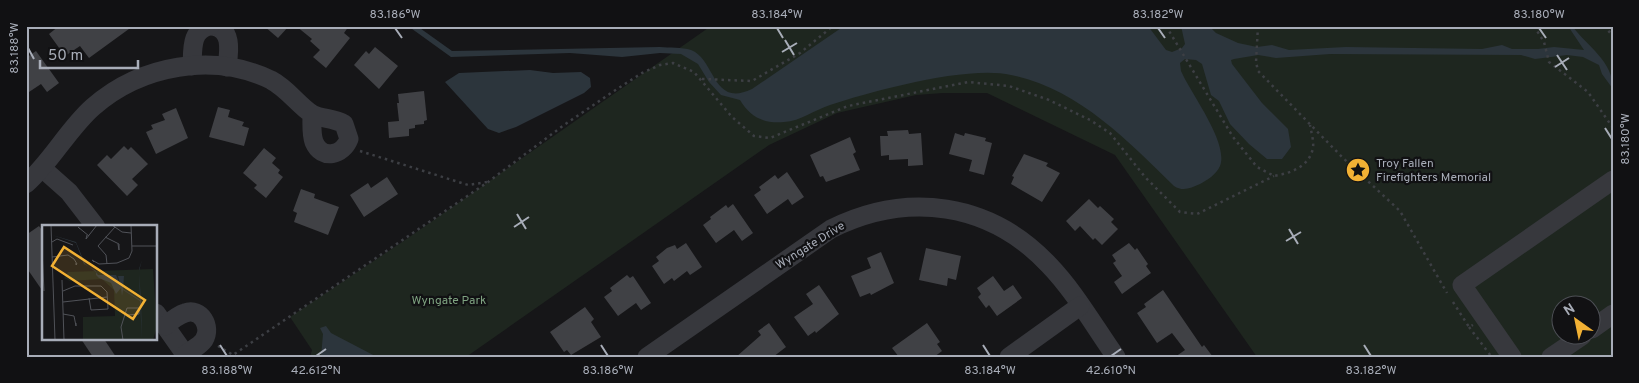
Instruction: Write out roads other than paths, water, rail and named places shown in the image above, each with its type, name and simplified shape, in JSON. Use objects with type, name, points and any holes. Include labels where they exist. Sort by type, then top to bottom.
[{"type":"street","points":[[192,66],[195,36],[198,31],[212,26],[221,29],[227,37],[229,52],[227,66]]},
{"type":"street","points":[[26,184],[42,168],[87,112],[109,94],[138,77],[170,68],[227,66],[271,81],[286,90],[312,114]]},
{"type":"street","points":[[42,168],[69,192],[94,225]]},
{"type":"street","points":[[1512,357],[1477,322],[1462,286],[1613,180]]},
{"type":"street","name":"Wyngate Drive","points":[[647,357],[831,229],[862,215],[899,207],[933,207],[958,211],[991,222],[1033,249],[1050,266],[1116,357]]},
{"type":"street","points":[[1009,357],[1080,306]]},
{"type":"street","points":[[190,312],[198,314],[204,320],[207,328],[205,338],[186,356],[161,320],[190,312]]},
{"type":"street","points":[[1602,322],[1613,314]]},
{"type":"street","points":[[1551,357],[1567,346]]},
{"type":"place","name":"Troy Fallen Firefighters Memorial","points":[[1358,170]]},
{"type":"park label","name":"Wyngate Park","points":[[449,300]]}]
